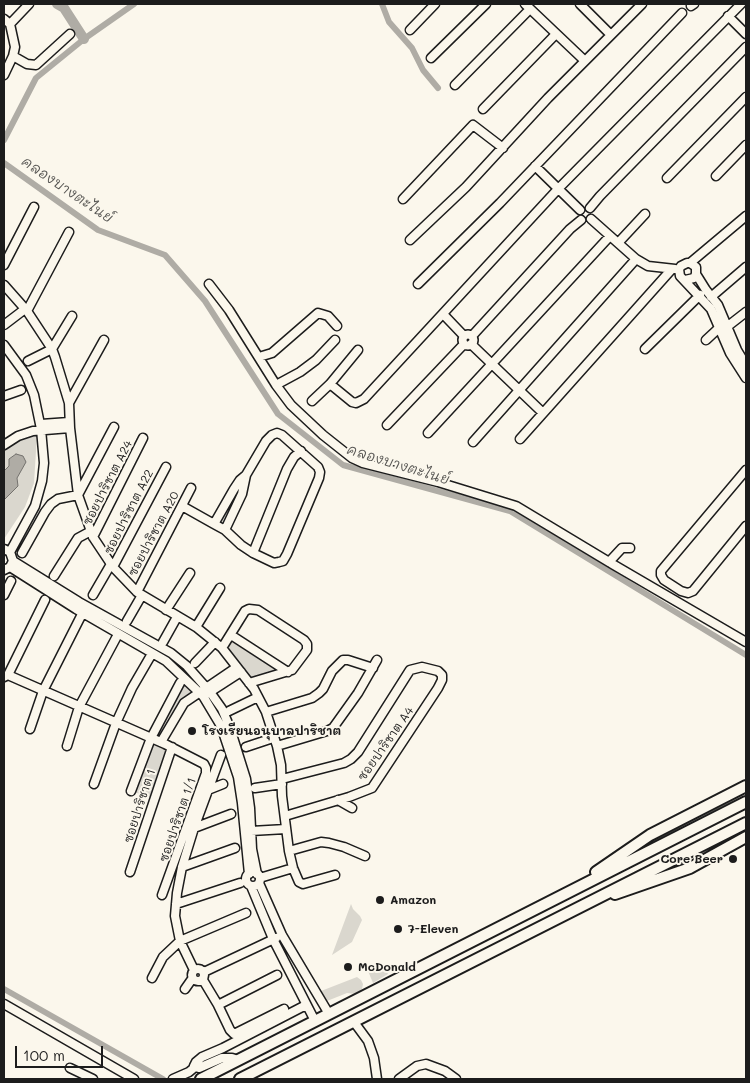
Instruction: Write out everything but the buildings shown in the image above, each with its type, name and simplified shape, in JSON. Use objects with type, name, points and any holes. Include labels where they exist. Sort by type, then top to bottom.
[{"type":"main road","points":[[565,894],[650,835],[746,786]]},
{"type":"main road","points":[[201,1079],[746,802]]},
{"type":"main road","points":[[240,1079],[746,823]]},
{"type":"main road","points":[[666,828],[656,835],[656,840],[661,842],[672,840]]},
{"type":"main road","points":[[575,908],[690,868],[746,837]]},
{"type":"main road","points":[[697,848],[689,854],[689,861],[694,863],[704,860]]},
{"type":"street","points":[[4,75],[15,47],[7,22],[29,4]]},
{"type":"street","points":[[410,30],[435,4]]},
{"type":"street","points":[[431,58],[486,4]]},
{"type":"street","points":[[410,240],[466,187],[548,98],[642,4]]},
{"type":"street","points":[[330,384],[348,399],[356,403],[360,402],[558,188],[741,4]]},
{"type":"street","points":[[584,5],[611,34]]},
{"type":"street","points":[[455,85],[528,6],[585,61]]},
{"type":"street","points":[[418,284],[682,13]]},
{"type":"street","points":[[728,16],[746,34]]},
{"type":"street","points":[[13,56],[27,64],[36,64],[70,34]]},
{"type":"street","points":[[483,109],[556,34]]},
{"type":"street","points":[[590,208],[746,47]]},
{"type":"street","points":[[667,178],[746,97]]},
{"type":"street","points":[[403,199],[473,125],[503,148]]},
{"type":"street","points":[[716,176],[746,145]]},
{"type":"street","points":[[534,166],[580,210]]},
{"type":"street","points":[[4,265],[13,251],[34,207]]},
{"type":"street","points":[[581,220],[578,215],[580,210],[585,207],[590,208]]},
{"type":"street","points":[[590,208],[593,212],[591,219]]},
{"type":"street","points":[[618,243],[645,214]]},
{"type":"street","points":[[520,439],[675,269],[690,263],[746,216]]},
{"type":"street","points":[[387,425],[570,229],[581,220],[588,221],[591,219]]},
{"type":"street","points":[[591,219],[648,266],[675,269],[700,295],[724,326],[745,362]]},
{"type":"street","points":[[4,325],[26,310],[69,232]]},
{"type":"street","points":[[428,432],[610,236]]},
{"type":"street","points":[[473,442],[636,258]]},
{"type":"street","points":[[690,263],[696,267],[696,274],[718,305],[730,353],[746,378]]},
{"type":"street","points":[[711,297],[746,267]]},
{"type":"street","points":[[686,280],[694,278],[696,274]]},
{"type":"street","points":[[209,284],[229,310],[276,385],[291,405],[308,422],[352,458],[363,463],[438,482],[516,506],[746,642]]},
{"type":"street","points":[[4,285],[26,310],[52,349],[69,403],[78,495],[92,534],[112,566],[139,594],[196,627],[215,642],[222,648],[249,683],[266,712],[277,746],[289,850],[293,868],[299,882],[303,884],[334,875]]},
{"type":"street","points":[[645,349],[700,295]]},
{"type":"street","points":[[706,340],[746,312]]},
{"type":"street","points":[[259,358],[272,353],[318,313],[328,316],[337,326]]},
{"type":"street","points":[[443,314],[543,414]]},
{"type":"street","points":[[28,361],[52,349],[72,316]]},
{"type":"street","points":[[69,403],[104,340]]},
{"type":"street","points":[[276,385],[300,372],[316,360],[335,340]]},
{"type":"street","points":[[4,345],[26,375],[34,395],[41,427],[44,463],[42,481],[35,506],[7,550],[9,566],[134,631],[171,653],[187,666],[205,692],[222,710],[241,762],[250,808],[257,880],[274,939],[315,1021]]},
{"type":"street","points":[[312,401],[330,384],[358,350]]},
{"type":"street","points":[[4,396],[21,390]]},
{"type":"street","points":[[4,445],[18,436],[41,427],[70,425]]},
{"type":"street","points":[[78,495],[114,426]]},
{"type":"street","points":[[182,506],[225,530],[253,553],[274,563],[283,561],[319,478],[320,472],[318,467],[282,435],[277,433],[272,435],[266,441],[246,475],[242,494],[225,530]]},
{"type":"street","name":"ซอยปาริชาต A24","points":[[92,534],[143,438]]},
{"type":"street","points":[[253,553],[287,469],[294,457],[301,451]]},
{"type":"street","name":"ซอยปาริชาต A22","points":[[93,595],[112,566],[166,466]]},
{"type":"street","points":[[746,470],[666,564],[661,571],[664,580],[681,591],[688,593],[694,591],[746,526]]},
{"type":"street","points":[[214,524],[234,489],[246,475]]},
{"type":"street","name":"ซอยปาริชาต A20","points":[[127,621],[192,488]]},
{"type":"street","points":[[22,553],[51,504],[58,499],[78,495]]},
{"type":"street","points":[[54,576],[78,538],[92,534]]},
{"type":"street","points":[[609,562],[622,548],[630,548]]},
{"type":"street","points":[[166,610],[190,573]]},
{"type":"street","points":[[4,595],[11,581]]},
{"type":"street","points":[[196,627],[220,588]]},
{"type":"street","points":[[6,676],[45,600]]},
{"type":"street","points":[[222,648],[245,611],[253,608],[304,640],[307,644],[307,650],[296,667],[288,672],[249,683]]},
{"type":"street","points":[[30,729],[43,691],[81,616]]},
{"type":"street","points":[[164,642],[177,616]]},
{"type":"street","points":[[231,635],[288,672]]},
{"type":"street","points":[[67,746],[79,707],[116,638]]},
{"type":"street","points":[[195,663],[215,642]]},
{"type":"street","points":[[94,784],[116,722],[150,656]]},
{"type":"street","points":[[266,712],[312,698],[323,689],[337,665],[343,660],[372,668]]},
{"type":"street","points":[[277,746],[332,728],[358,693],[377,660]]},
{"type":"street","name":"ซอยปาริชาต A4","points":[[282,781],[344,763],[351,759],[358,752],[410,670],[422,667],[438,670],[442,674],[442,680],[438,688],[372,788],[285,816]]},
{"type":"street","name":"ซอยปาริชาต 1","points":[[130,872],[166,744],[185,710],[205,692],[239,669]]},
{"type":"street","name":"ซอยปาริชาต 1/1","points":[[6,676],[166,744],[204,764],[206,773],[162,895]]},
{"type":"street","points":[[131,791],[152,738],[180,683]]},
{"type":"street","points":[[205,692],[221,726],[238,777],[249,874],[246,880],[257,880],[293,868]]},
{"type":"street","points":[[229,711],[258,697]]},
{"type":"street","points":[[246,747],[273,738]]},
{"type":"street","points":[[221,755],[194,828],[178,880],[175,916],[180,941],[195,981],[199,982],[203,976],[282,935]]},
{"type":"street","points":[[255,788],[282,781]]},
{"type":"street","points":[[208,790],[223,784]]},
{"type":"street","points":[[338,800],[352,808]]},
{"type":"street","points":[[194,828],[231,814]]},
{"type":"street","points":[[252,832],[286,829]]},
{"type":"street","points":[[289,850],[320,842],[344,847],[365,856]]},
{"type":"street","points":[[182,867],[235,848]]},
{"type":"street","points":[[249,874],[251,872],[257,880],[282,935],[328,1014]]},
{"type":"street","points":[[176,904],[240,883]]},
{"type":"street","points":[[152,978],[163,957],[180,941],[246,913]]},
{"type":"street","points":[[185,990],[193,974],[199,969],[230,1030],[234,1034],[284,1009]]},
{"type":"street","points":[[218,1005],[277,975]]},
{"type":"street","points":[[4,1004],[134,1079]]},
{"type":"street","points":[[195,1067],[196,1062],[202,1057],[224,1048],[306,1005]]},
{"type":"street","points":[[354,1022],[368,1042],[374,1058],[377,1079]]},
{"type":"street","points":[[177,1078],[195,1067],[202,1067],[222,1058],[230,1057],[238,1060]]},
{"type":"street","points":[[399,1079],[416,1066],[426,1064],[445,1071],[456,1079]]},
{"type":"street","points":[[70,1068],[93,1079]]},
{"type":"shaded area","points":[[30,435],[37,435],[34,483],[25,507],[4,539],[4,448],[12,442]]},
{"type":"shaded area","points":[[16,454],[23,456],[26,462],[17,478],[18,486],[4,500],[4,471],[9,466],[9,459]]},
{"type":"shaded area","points":[[246,475],[225,530],[214,524]]},
{"type":"shaded area","points":[[231,635],[288,672],[249,683],[222,648]]},
{"type":"shaded area","points":[[180,683],[196,695],[184,703],[161,742],[172,747],[155,799],[131,791]]},
{"type":"shaded area","points":[[351,904],[362,920],[352,942],[332,955]]},
{"type":"shaded area","points":[[383,964],[388,974],[373,983],[368,971]]},
{"type":"shaded area","points":[[357,977],[363,984],[362,989],[356,994],[347,993],[327,1001],[316,993]]},
{"type":"waterway","name":"คลองบางตะไนย์","points":[[57,4],[64,8],[84,39]]},
{"type":"waterway","name":"คลองบางตะไนย์","points":[[4,140],[36,78],[84,39],[134,4]]},
{"type":"waterway","points":[[382,4],[389,22],[412,48],[423,70],[438,88]]},
{"type":"waterway","name":"คลองบางตะไนย์","points":[[4,163],[98,230],[165,255],[205,301],[278,414],[343,465],[510,511],[746,655]]},
{"type":"waterway","points":[[4,989],[163,1079]]},
{"type":"place","name":"โรงเรียนอนุบาลปาริชาต","points":[[192,731]]},
{"type":"place","name":"Core Beer","points":[[733,859]]},
{"type":"place","name":"Amazon","points":[[380,900]]},
{"type":"place","name":"7-Eleven","points":[[398,929]]},
{"type":"place","name":"McDonald","points":[[348,967]]}]
